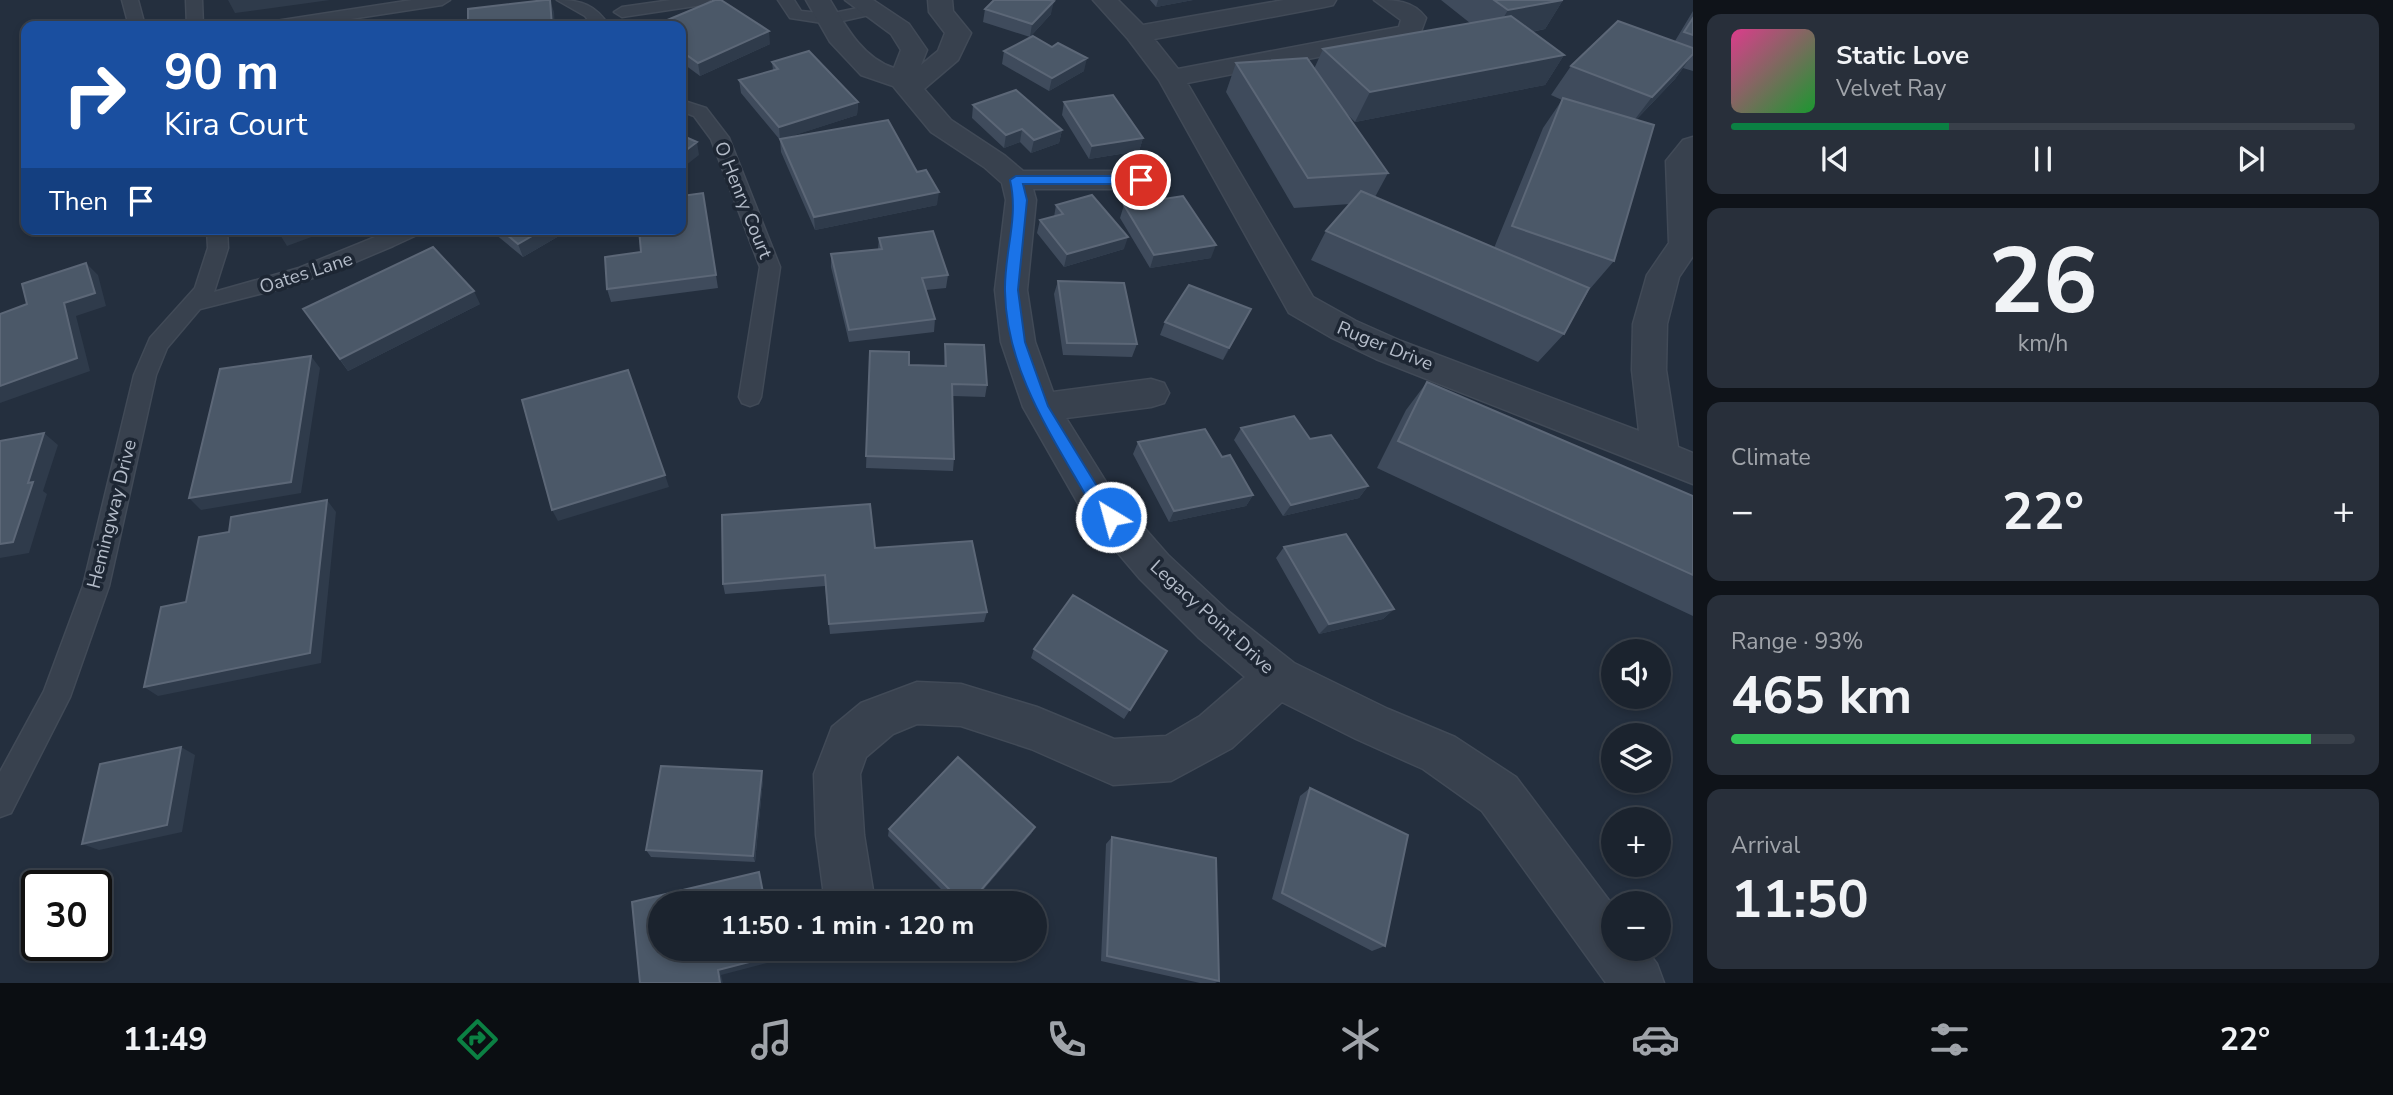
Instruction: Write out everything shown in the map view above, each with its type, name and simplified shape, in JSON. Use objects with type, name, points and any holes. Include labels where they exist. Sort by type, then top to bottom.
[{"type":"street","points":[[906,84],[949,55],[958,33],[941,12],[940,0]]},
{"type":"street","name":"Ruger Drive","points":[[1105,0],[1137,34],[1171,78],[1301,305],[1334,327],[1374,345],[1693,470]]},
{"type":"street","points":[[1137,34],[1324,0]]},
{"type":"street","points":[[1171,78],[1410,32],[1415,18],[1386,0]]},
{"type":"street","points":[[865,5],[900,29],[914,50],[906,84]]},
{"type":"street","points":[[823,10],[839,37],[870,69],[906,84],[941,126],[994,161],[1016,180],[1141,180]]},
{"type":"street","points":[[1661,456],[1648,370],[1650,324],[1663,275],[1685,244],[1680,161],[1693,146]]},
{"type":"street","name":"Legacy Point Drive","points":[[1016,180],[1021,200],[1011,290],[1018,342],[1041,407],[1097,501],[1154,567],[1213,624],[1278,677],[1372,724],[1439,753],[1499,794],[1638,983]]},
{"type":"street","points":[[1041,407],[1151,393]]},
{"type":"street","points":[[848,891],[840,835],[837,774],[848,743],[877,718],[918,703],[961,705],[1037,729],[1112,762],[1171,758],[1216,732],[1278,677]]},
{"type":"lane","points":[[130,0],[136,21]]},
{"type":"lane","points":[[194,0],[195,21]]},
{"type":"lane","points":[[308,21],[442,0]]},
{"type":"lane","points":[[565,0],[582,6],[598,21]]},
{"type":"lane","points":[[622,12],[702,0]]},
{"type":"lane","points":[[786,0],[796,15],[865,5]]},
{"type":"lane","name":"O Henry Court","points":[[686,107],[700,112],[720,138],[770,267],[750,397]]},
{"type":"lane","name":"Hemingway Drive","points":[[0,802],[55,697],[96,586],[145,375],[158,344],[204,291],[218,248],[217,235]]},
{"type":"lane","name":"Oates Lane","points":[[196,303],[236,295],[362,255],[400,235]]},
{"type":"building","points":[[550,0],[552,21],[468,21],[468,9]]},
{"type":"building","points":[[715,0],[721,0],[769,31],[698,63],[686,55],[686,21],[665,21]]},
{"type":"building","points":[[994,0],[1054,1],[1032,24],[985,9]]},
{"type":"building","points":[[1494,0],[1563,0],[1508,10]]},
{"type":"building","points":[[1511,16],[1564,55],[1370,92],[1323,49]]},
{"type":"building","points":[[1693,18],[1693,35],[1684,32]]},
{"type":"building","points":[[1618,21],[1693,48],[1693,54],[1652,97],[1571,66]]},
{"type":"building","points":[[1033,36],[1052,47],[1058,43],[1087,58],[1052,78],[1004,51]]},
{"type":"building","points":[[809,51],[858,102],[779,127],[739,80],[778,69],[772,62]]},
{"type":"building","points":[[1307,58],[1388,173],[1308,178],[1236,63]]},
{"type":"building","points":[[1016,90],[1062,130],[1034,140],[1022,129],[1006,135],[973,105]]},
{"type":"building","points":[[1113,95],[1143,138],[1092,146],[1064,102]]},
{"type":"building","points":[[1563,98],[1654,125],[1614,261],[1512,226]]},
{"type":"building","points":[[888,120],[917,172],[926,170],[939,192],[814,217],[780,139]]},
{"type":"building","points":[[686,137],[697,142],[686,150]]},
{"type":"building","points":[[1361,191],[1589,288],[1564,334],[1326,231]]},
{"type":"building","points":[[703,193],[716,275],[607,289],[605,257],[641,252],[640,235],[686,235],[686,195]]},
{"type":"building","points":[[1092,195],[1128,237],[1067,254],[1040,220],[1063,214],[1056,205]]},
{"type":"building","points":[[1183,196],[1216,245],[1154,255],[1124,205]]},
{"type":"building","points":[[933,231],[948,275],[922,278],[935,319],[849,330],[831,254],[882,249],[879,238]]},
{"type":"building","points":[[507,235],[534,235],[518,244]]},
{"type":"building","points":[[433,247],[474,291],[340,359],[303,309]]},
{"type":"building","points":[[86,263],[95,293],[64,303],[77,358],[0,386],[0,314],[27,304],[22,284]]},
{"type":"building","points":[[1058,281],[1124,283],[1137,344],[1067,343]]},
{"type":"building","points":[[1189,285],[1251,309],[1229,348],[1165,322]]},
{"type":"building","points":[[945,344],[984,345],[987,385],[952,384],[954,459],[866,456],[870,351],[909,352],[909,365],[946,366]]},
{"type":"building","points":[[311,356],[291,482],[189,498],[220,369]]},
{"type":"building","points":[[628,370],[665,475],[552,510],[522,400]]},
{"type":"building","points":[[1427,382],[1693,496],[1693,575],[1398,441]]},
{"type":"building","points":[[1294,416],[1310,439],[1331,435],[1368,486],[1291,505],[1241,428]]},
{"type":"building","points":[[1205,429],[1222,457],[1230,455],[1253,495],[1174,511],[1138,442]]},
{"type":"building","points":[[44,433],[28,483],[33,482],[13,542],[0,544],[0,441]]},
{"type":"building","points":[[327,500],[310,653],[144,687],[161,607],[186,602],[199,537],[229,532],[231,517]]},
{"type":"building","points":[[870,504],[875,548],[972,541],[987,612],[829,624],[825,575],[723,584],[722,515]]},
{"type":"building","points":[[1346,534],[1394,609],[1329,624],[1284,547]]},
{"type":"building","points":[[1073,595],[1167,651],[1130,710],[1034,649]]},
{"type":"building","points":[[181,747],[167,825],[82,844],[100,764]]},
{"type":"building","points":[[958,757],[1035,827],[980,891],[951,891],[889,829]]},
{"type":"building","points":[[661,766],[762,771],[753,856],[646,850]]},
{"type":"building","points":[[1310,788],[1408,835],[1385,946],[1282,893]]},
{"type":"building","points":[[1112,837],[1216,858],[1219,981],[1107,956]]},
{"type":"building","points":[[759,872],[763,891],[679,891]]},
{"type":"building","points":[[648,898],[648,961],[753,961],[718,970],[720,983],[640,983],[632,902]]},
{"type":"route","points":[[1111,517],[1097,501],[1041,407],[1018,342],[1011,290],[1021,200],[1016,180],[1141,180]]}]
